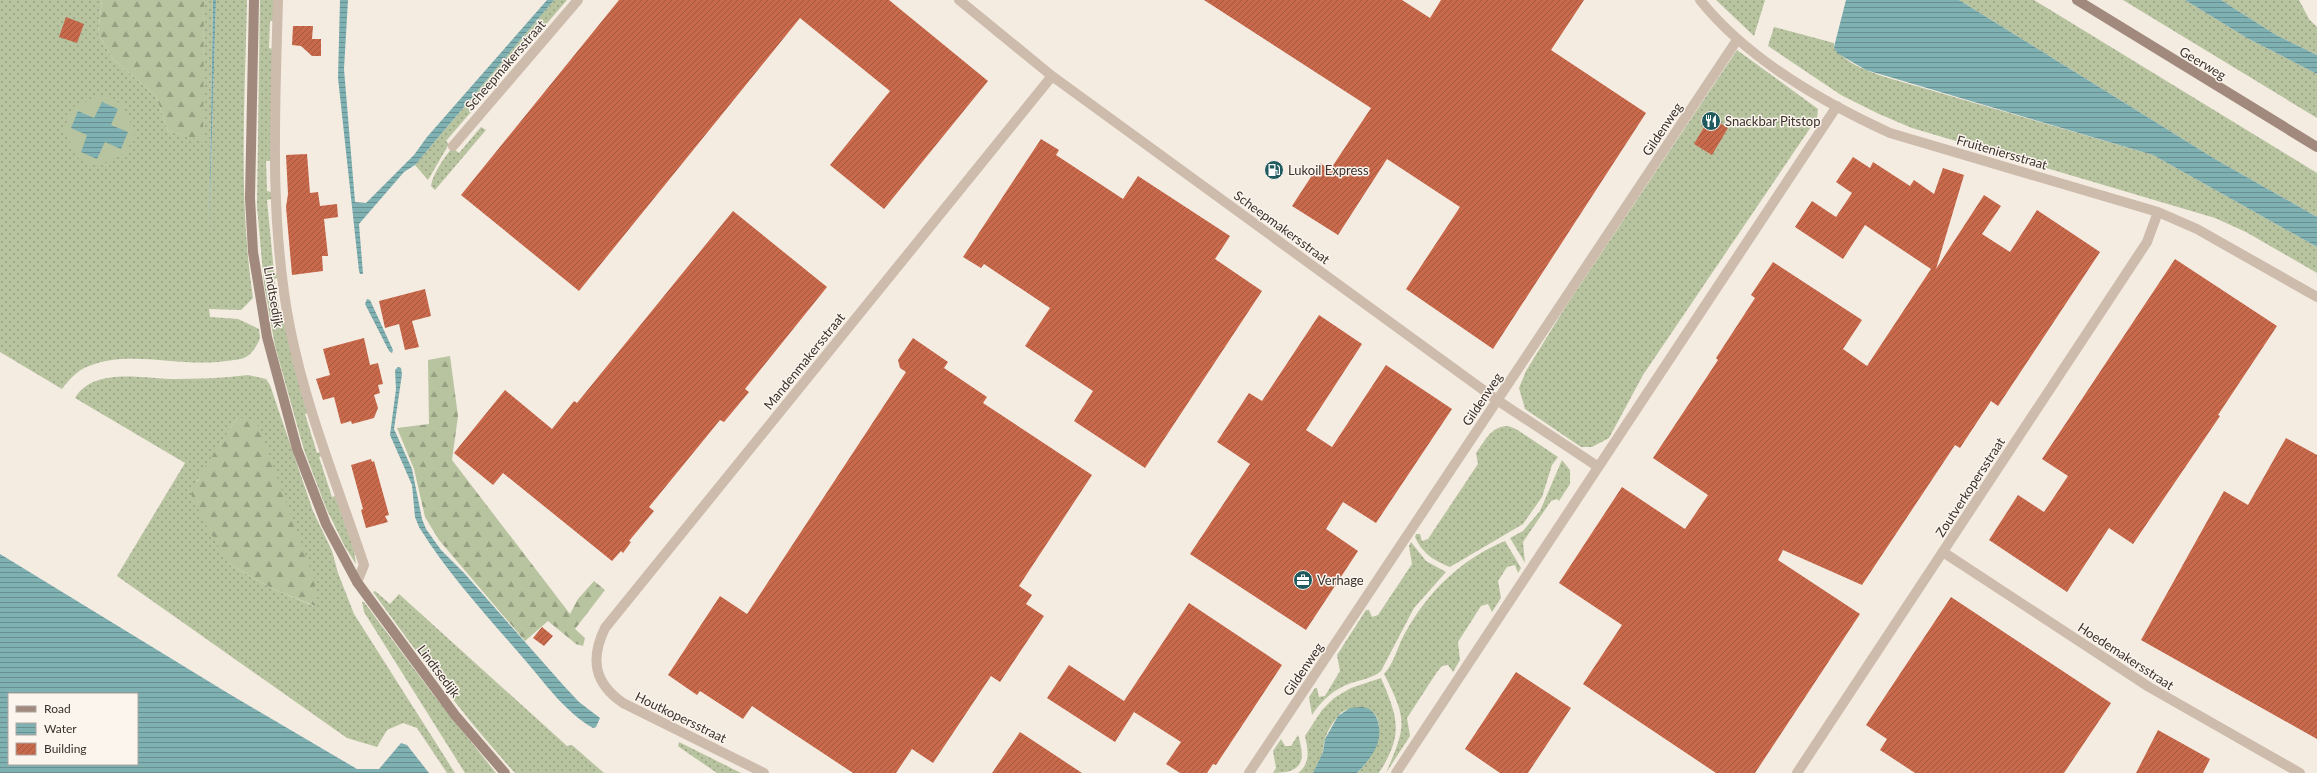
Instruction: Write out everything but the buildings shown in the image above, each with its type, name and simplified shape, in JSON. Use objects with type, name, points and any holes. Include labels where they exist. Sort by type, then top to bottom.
[{"type":"street","name":"Lindtsedijk","points":[[254,0],[250,198],[253,252],[263,316],[297,449],[326,524],[357,582],[455,715],[505,773]]},
{"type":"street","name":"Lindtsedijk","points":[[278,0],[275,173],[284,294],[291,330],[312,408],[364,565],[357,582]]},
{"type":"street","name":"Scheepmakersstraat","points":[[453,146],[578,0]]},
{"type":"street","name":"Scheepmakersstraat","points":[[959,0],[1052,76],[1497,400],[1597,466]]},
{"type":"street","name":"Fruiteniersstraat","points":[[1700,0],[1737,40],[1755,55],[1837,106],[1890,133],[2158,212],[2197,230],[2317,297]]},
{"type":"street","name":"Geerweg","points":[[2077,0],[2317,147]]},
{"type":"street","name":"Gildenweg","points":[[1249,773],[1737,40]]},
{"type":"street","name":"Mandenmakersstraat","points":[[598,672],[596,659],[597,644],[605,628],[1052,76]]},
{"type":"street","points":[[1396,773],[1597,466],[1837,106]]},
{"type":"street","name":"Zoutverkopersstraat","points":[[1797,773],[2147,242],[2158,212]]},
{"type":"street","name":"Hoedemakersstraat","points":[[1943,552],[2149,687],[2300,773]]},
{"type":"street","name":"Houtkopersstraat","points":[[598,672],[605,688],[623,703],[764,773]]},
{"type":"green space","points":[[0,0],[102,0],[98,33],[113,59],[156,96],[168,131],[202,140],[204,0],[213,0],[209,235],[216,0],[247,0],[244,186],[245,224],[253,298],[241,310],[209,309],[210,317],[238,319],[259,329],[260,338],[255,348],[249,355],[239,359],[209,363],[139,359],[105,361],[81,370],[70,379],[62,389],[0,352]]},
{"type":"green space","points":[[102,0],[204,0],[203,141],[168,131],[156,96],[113,59],[98,33]]},
{"type":"green space","points":[[260,0],[274,0],[274,21],[270,21],[269,48],[273,49],[270,161],[266,161],[267,191],[271,192],[271,199],[267,200],[274,272],[277,273],[278,278],[274,279],[280,315],[284,318],[309,413],[305,414],[317,453],[321,452],[323,456],[319,457],[332,497],[335,496],[354,550],[356,564],[345,547],[326,508],[304,450],[275,346],[264,284],[257,206]]},
{"type":"green space","points":[[554,0],[567,0],[446,141],[449,144],[428,180],[415,165]]},
{"type":"green space","points":[[1716,0],[1765,0],[1754,36]]},
{"type":"green space","points":[[1959,0],[2034,0],[2317,173],[2317,217],[2215,159]]},
{"type":"green space","points":[[2123,0],[2185,0],[2247,38],[2317,74],[2317,118]]},
{"type":"green space","points":[[2221,0],[2299,0],[2309,19],[2317,27],[2317,55],[2276,35]]},
{"type":"green space","points":[[1774,27],[1834,43],[1834,47],[1839,53],[1850,62],[1885,77],[2153,155],[2317,247],[2317,273],[2246,232],[2215,218],[1912,128],[1879,114],[1841,95],[1768,46]]},
{"type":"green space","points":[[1737,50],[1818,109],[1817,118],[1643,375],[1609,438],[1592,447],[1581,447],[1525,409],[1519,388],[1526,371],[1566,306]]},
{"type":"green space","points":[[102,95],[122,104],[135,133],[126,153],[97,166],[76,157],[64,128],[73,107]]},
{"type":"green space","points":[[481,127],[486,130],[435,190],[431,186],[432,181],[436,171],[446,156],[452,148],[459,153]]},
{"type":"green space","points":[[450,356],[458,416],[452,460],[570,614],[578,599],[594,581],[605,590],[575,629],[585,638],[583,646],[576,644],[548,621],[525,641],[439,540],[425,517],[414,469],[397,428],[429,424],[428,360]]},
{"type":"green space","points":[[248,375],[266,379],[270,385],[313,511],[332,551],[338,573],[354,614],[455,773],[447,773],[417,728],[403,723],[387,730],[377,747],[347,738],[117,576],[185,463],[75,398],[83,388],[94,382],[120,376],[184,379]],"holes":[[[238,417],[314,606],[273,589],[229,564],[197,481]]]},
{"type":"green space","points":[[238,417],[257,422],[315,581],[315,606],[273,589],[229,564],[207,527],[191,494],[203,470]]},
{"type":"green space","points":[[1508,426],[1516,429],[1558,457],[1552,465],[1542,497],[1523,524],[1450,567],[1438,562],[1421,548],[1415,537],[1416,534],[1420,534],[1422,541],[1428,539],[1478,464],[1476,453],[1493,431]]},
{"type":"green space","points":[[1562,460],[1570,470],[1570,484],[1559,501],[1557,499],[1551,501],[1523,542],[1525,563],[1510,538],[1523,531],[1540,511]]},
{"type":"green space","points":[[1505,541],[1521,568],[1518,573],[1515,565],[1507,567],[1498,581],[1501,598],[1492,612],[1488,604],[1481,606],[1458,642],[1460,660],[1453,672],[1448,665],[1442,666],[1437,672],[1407,718],[1410,736],[1386,773],[1398,744],[1402,724],[1397,703],[1384,674],[1391,665],[1402,638],[1424,604],[1447,578],[1474,557]]},
{"type":"green space","points":[[1411,542],[1426,561],[1446,572],[1414,608],[1381,671],[1371,677],[1345,685],[1334,692],[1324,700],[1312,715],[1309,697],[1315,688],[1317,688],[1319,697],[1325,696],[1340,671],[1337,655],[1366,610],[1369,610],[1372,617],[1378,615],[1412,564],[1409,546]]},
{"type":"green space","points":[[375,591],[390,604],[399,594],[567,746],[572,745],[604,773],[515,773],[441,684],[373,592]]},
{"type":"green space","points":[[362,602],[364,602],[435,697],[496,773],[465,773],[364,612]]},
{"type":"green space","points":[[1381,678],[1391,704],[1396,726],[1392,747],[1379,773],[1357,773],[1364,766],[1375,745],[1379,723],[1376,715],[1368,710],[1355,708],[1342,712],[1331,726],[1326,736],[1323,752],[1313,773],[1298,773],[1305,765],[1308,756],[1305,736],[1322,710],[1334,698],[1351,688]]},
{"type":"green space","points":[[1298,735],[1302,752],[1300,764],[1291,771],[1273,773],[1276,768],[1273,751],[1281,739],[1285,746],[1291,746]]},
{"type":"green space","points":[[679,742],[741,773],[717,773],[678,746]]},
{"type":"water","points":[[213,0],[216,0],[209,236]]},
{"type":"water","points":[[340,0],[348,0],[344,69],[355,202],[366,203],[414,155],[427,137],[547,0],[554,0],[415,165],[404,172],[359,224],[363,274],[360,274],[359,271],[338,78]]},
{"type":"water","points":[[1846,0],[1959,0],[2215,159],[2317,217],[2317,247],[2153,155],[1866,70],[1837,53],[1834,47]]},
{"type":"water","points":[[2185,0],[2221,0],[2276,35],[2317,55],[2317,74],[2247,38]]},
{"type":"water","points":[[102,102],[118,109],[111,125],[128,132],[121,149],[105,142],[97,159],[81,152],[87,135],[71,128],[78,111],[94,118]]},
{"type":"water","points":[[367,299],[370,300],[393,350],[392,353],[389,351],[365,304]]},
{"type":"water","points":[[398,367],[401,368],[402,374],[394,429],[412,469],[422,519],[426,529],[441,550],[465,574],[564,686],[579,702],[600,718],[596,727],[593,728],[583,721],[556,696],[455,578],[419,527],[415,517],[412,485],[390,435],[396,389],[395,370]]},
{"type":"water","points":[[0,554],[226,692],[357,769],[379,769],[401,743],[407,745],[429,773],[0,773]]},
{"type":"water","points":[[1362,707],[1373,712],[1376,716],[1379,728],[1379,740],[1377,745],[1363,767],[1357,773],[1313,773],[1323,752],[1325,739],[1338,716],[1350,708]]},
{"type":"place","name":"Snackbar Pitstop","points":[[1711,121]]},
{"type":"place","name":"Lukoil Express","points":[[1274,170]]},
{"type":"place","name":"Verhage","points":[[1303,580]]}]
